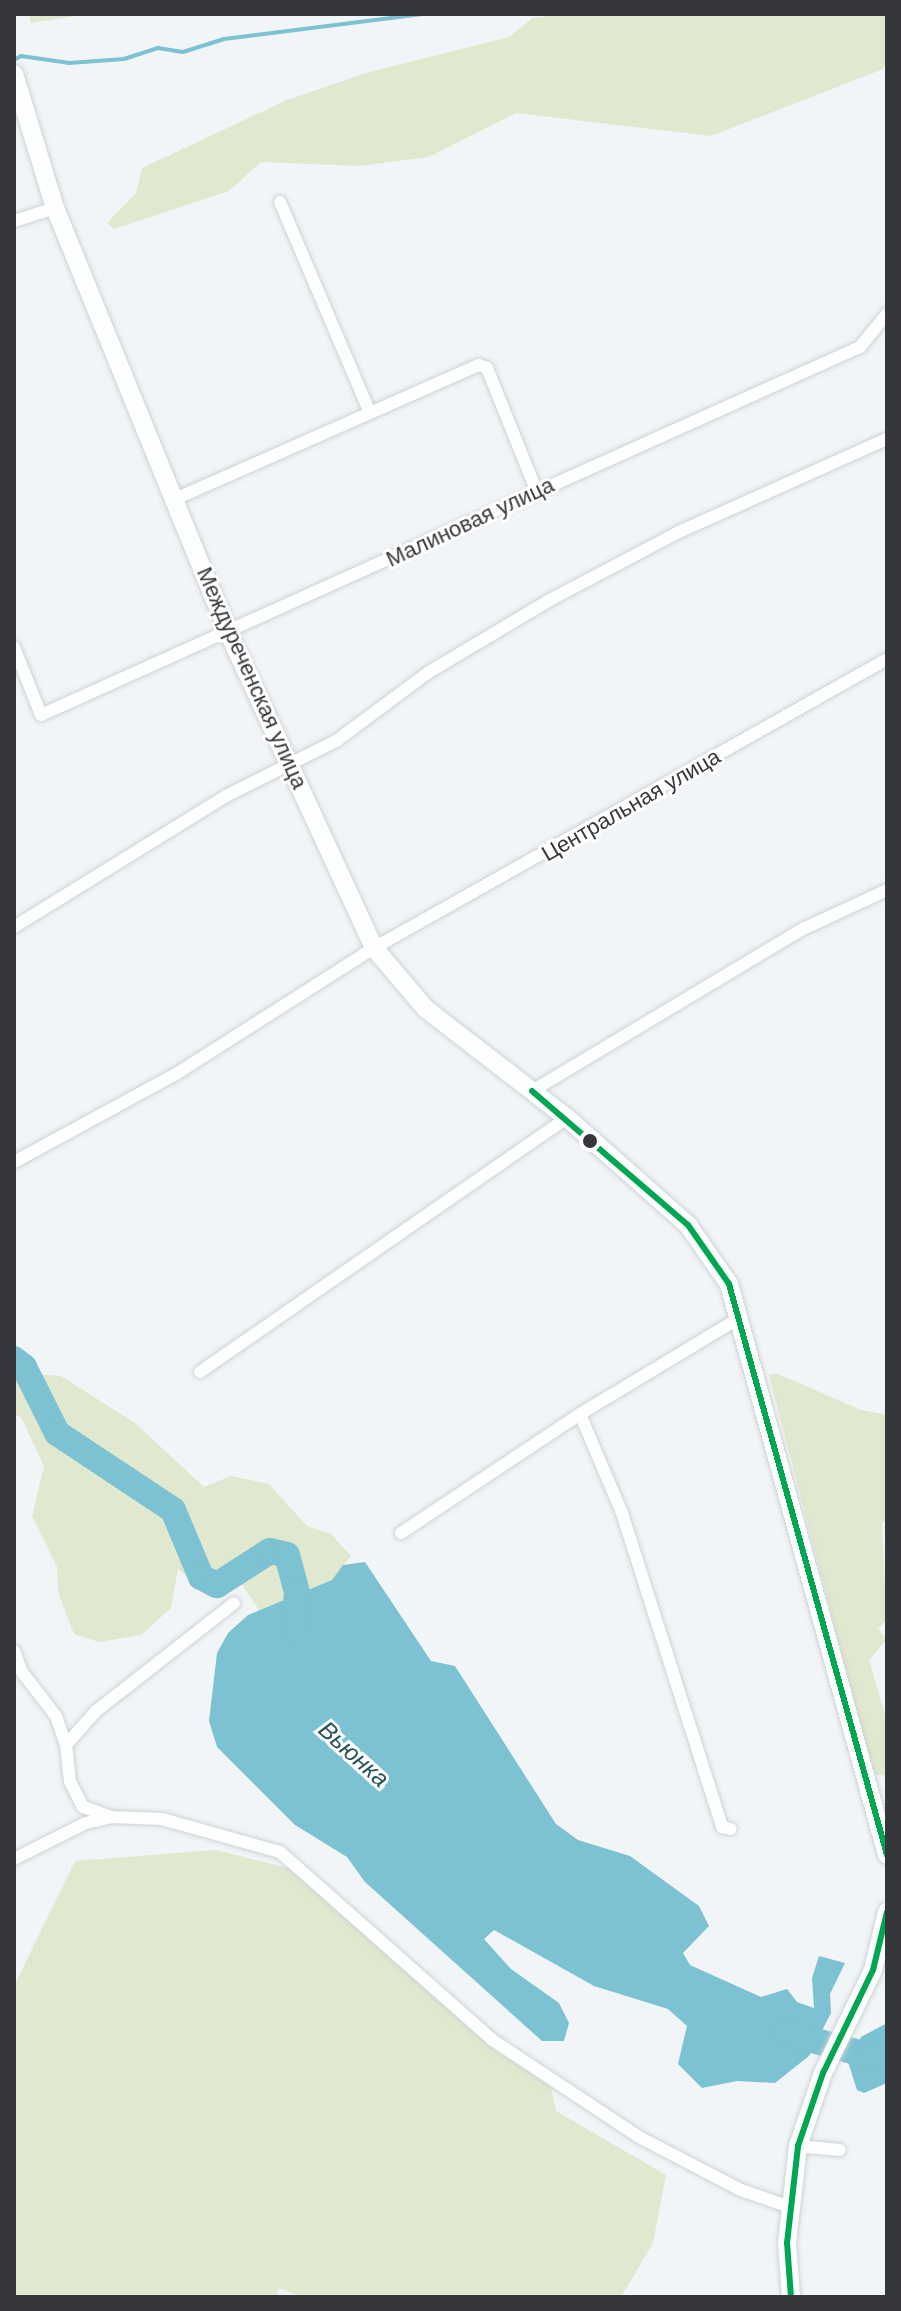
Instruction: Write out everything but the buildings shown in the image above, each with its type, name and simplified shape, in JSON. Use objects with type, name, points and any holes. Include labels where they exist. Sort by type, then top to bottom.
[{"type":"street","name":"Междуреченская улица","points":[[14,74],[55,208],[229,634],[374,948],[426,1009],[567,1118],[688,1225],[729,1284],[741,1317],[887,1855]]},
{"type":"street","points":[[280,202],[370,413]]},
{"type":"street","points":[[14,221],[55,208]]},
{"type":"street","name":"Малиновая улица","points":[[14,647],[41,715],[229,634],[536,490],[860,347],[887,314]]},
{"type":"street","points":[[175,499],[479,365],[487,368],[536,490]]},
{"type":"street","points":[[14,927],[228,795],[336,741],[429,672],[548,601],[681,531],[887,439]]},
{"type":"street","name":"Центральная улица","points":[[14,1162],[176,1074],[374,948],[887,659]]},
{"type":"street","points":[[532,1091],[803,929],[887,890]]},
{"type":"street","points":[[200,1372],[567,1118]]},
{"type":"street","points":[[401,1533],[580,1414],[741,1317]]},
{"type":"street","points":[[580,1414],[622,1513],[722,1827],[731,1829]]},
{"type":"street","points":[[66,1745],[96,1711],[234,1603]]},
{"type":"street","points":[[14,1651],[22,1672],[56,1716],[66,1745],[70,1782],[83,1807],[111,1817]]},
{"type":"street","points":[[14,1859],[86,1823],[111,1817],[162,1819],[280,1852],[491,2039],[639,2137],[741,2190],[790,2207]]},
{"type":"street","points":[[791,2297],[790,2207],[798,2146],[823,2073],[858,2006],[886,1922]]},
{"type":"street","points":[[798,2146],[840,2150]]},
{"type":"green space","points":[[30,14],[90,14],[30,23]]},
{"type":"green space","points":[[566,14],[887,14],[887,59],[883,69],[711,136],[516,113],[429,157],[359,166],[261,162],[229,191],[114,229],[107,223],[136,193],[142,168],[287,100],[369,72],[509,37],[533,18]]},
{"type":"green space","points":[[14,1373],[61,1376],[135,1423],[204,1487],[231,1476],[269,1484],[307,1526],[331,1534],[351,1556],[332,1580],[259,1610],[241,1583],[208,1597],[178,1569],[171,1608],[141,1635],[99,1642],[74,1634],[58,1592],[57,1567],[32,1516],[44,1466],[21,1417],[14,1414]]},
{"type":"green space","points":[[776,1373],[861,1410],[887,1415],[887,1519],[882,1524],[887,1619],[878,1629],[887,1639],[869,1660],[887,1721],[887,1776],[873,1774],[769,1375]]},
{"type":"green space","points":[[216,1850],[299,1871],[549,2078],[556,2111],[666,2175],[653,2243],[621,2297],[302,2297],[279,2288],[276,2297],[14,2297],[14,1986],[75,1861]]},
{"type":"water","points":[[365,1562],[431,1661],[455,1666],[556,1824],[578,1840],[630,1856],[699,1906],[709,1926],[683,1953],[690,1965],[761,1997],[787,1989],[797,2002],[814,2008],[812,1978],[819,1956],[845,1963],[830,1994],[831,2013],[809,2056],[775,2083],[737,2081],[702,2088],[678,2064],[687,2026],[668,2009],[594,1986],[494,1930],[484,1939],[511,1969],[559,2003],[569,2023],[564,2041],[542,2041],[365,1882],[347,1857],[295,1825],[217,1747],[209,1721],[217,1653],[228,1633],[248,1615],[332,1580],[343,1565]]},
{"type":"water","points":[[887,2023],[887,2083],[864,2093],[857,2090],[848,2062],[861,2037]]},
{"type":"waterway","points":[[14,60],[21,56],[69,63],[124,59],[158,48],[183,52],[224,39],[422,14]]},
{"type":"waterway","name":"Вьюнка","points":[[14,1359],[24,1367],[57,1433],[173,1510],[201,1577],[217,1585],[270,1551],[287,1555],[297,1593],[294,1628]]},
{"type":"waterway","name":"Вьюнка","points":[[783,2032],[870,2056],[887,2050]]},
{"type":"transit line","points":[[532,1091],[688,1225],[729,1284],[887,1855]]},
{"type":"transit line","points":[[791,2297],[787,2243],[798,2146],[823,2073],[873,1970],[887,1912]]}]
